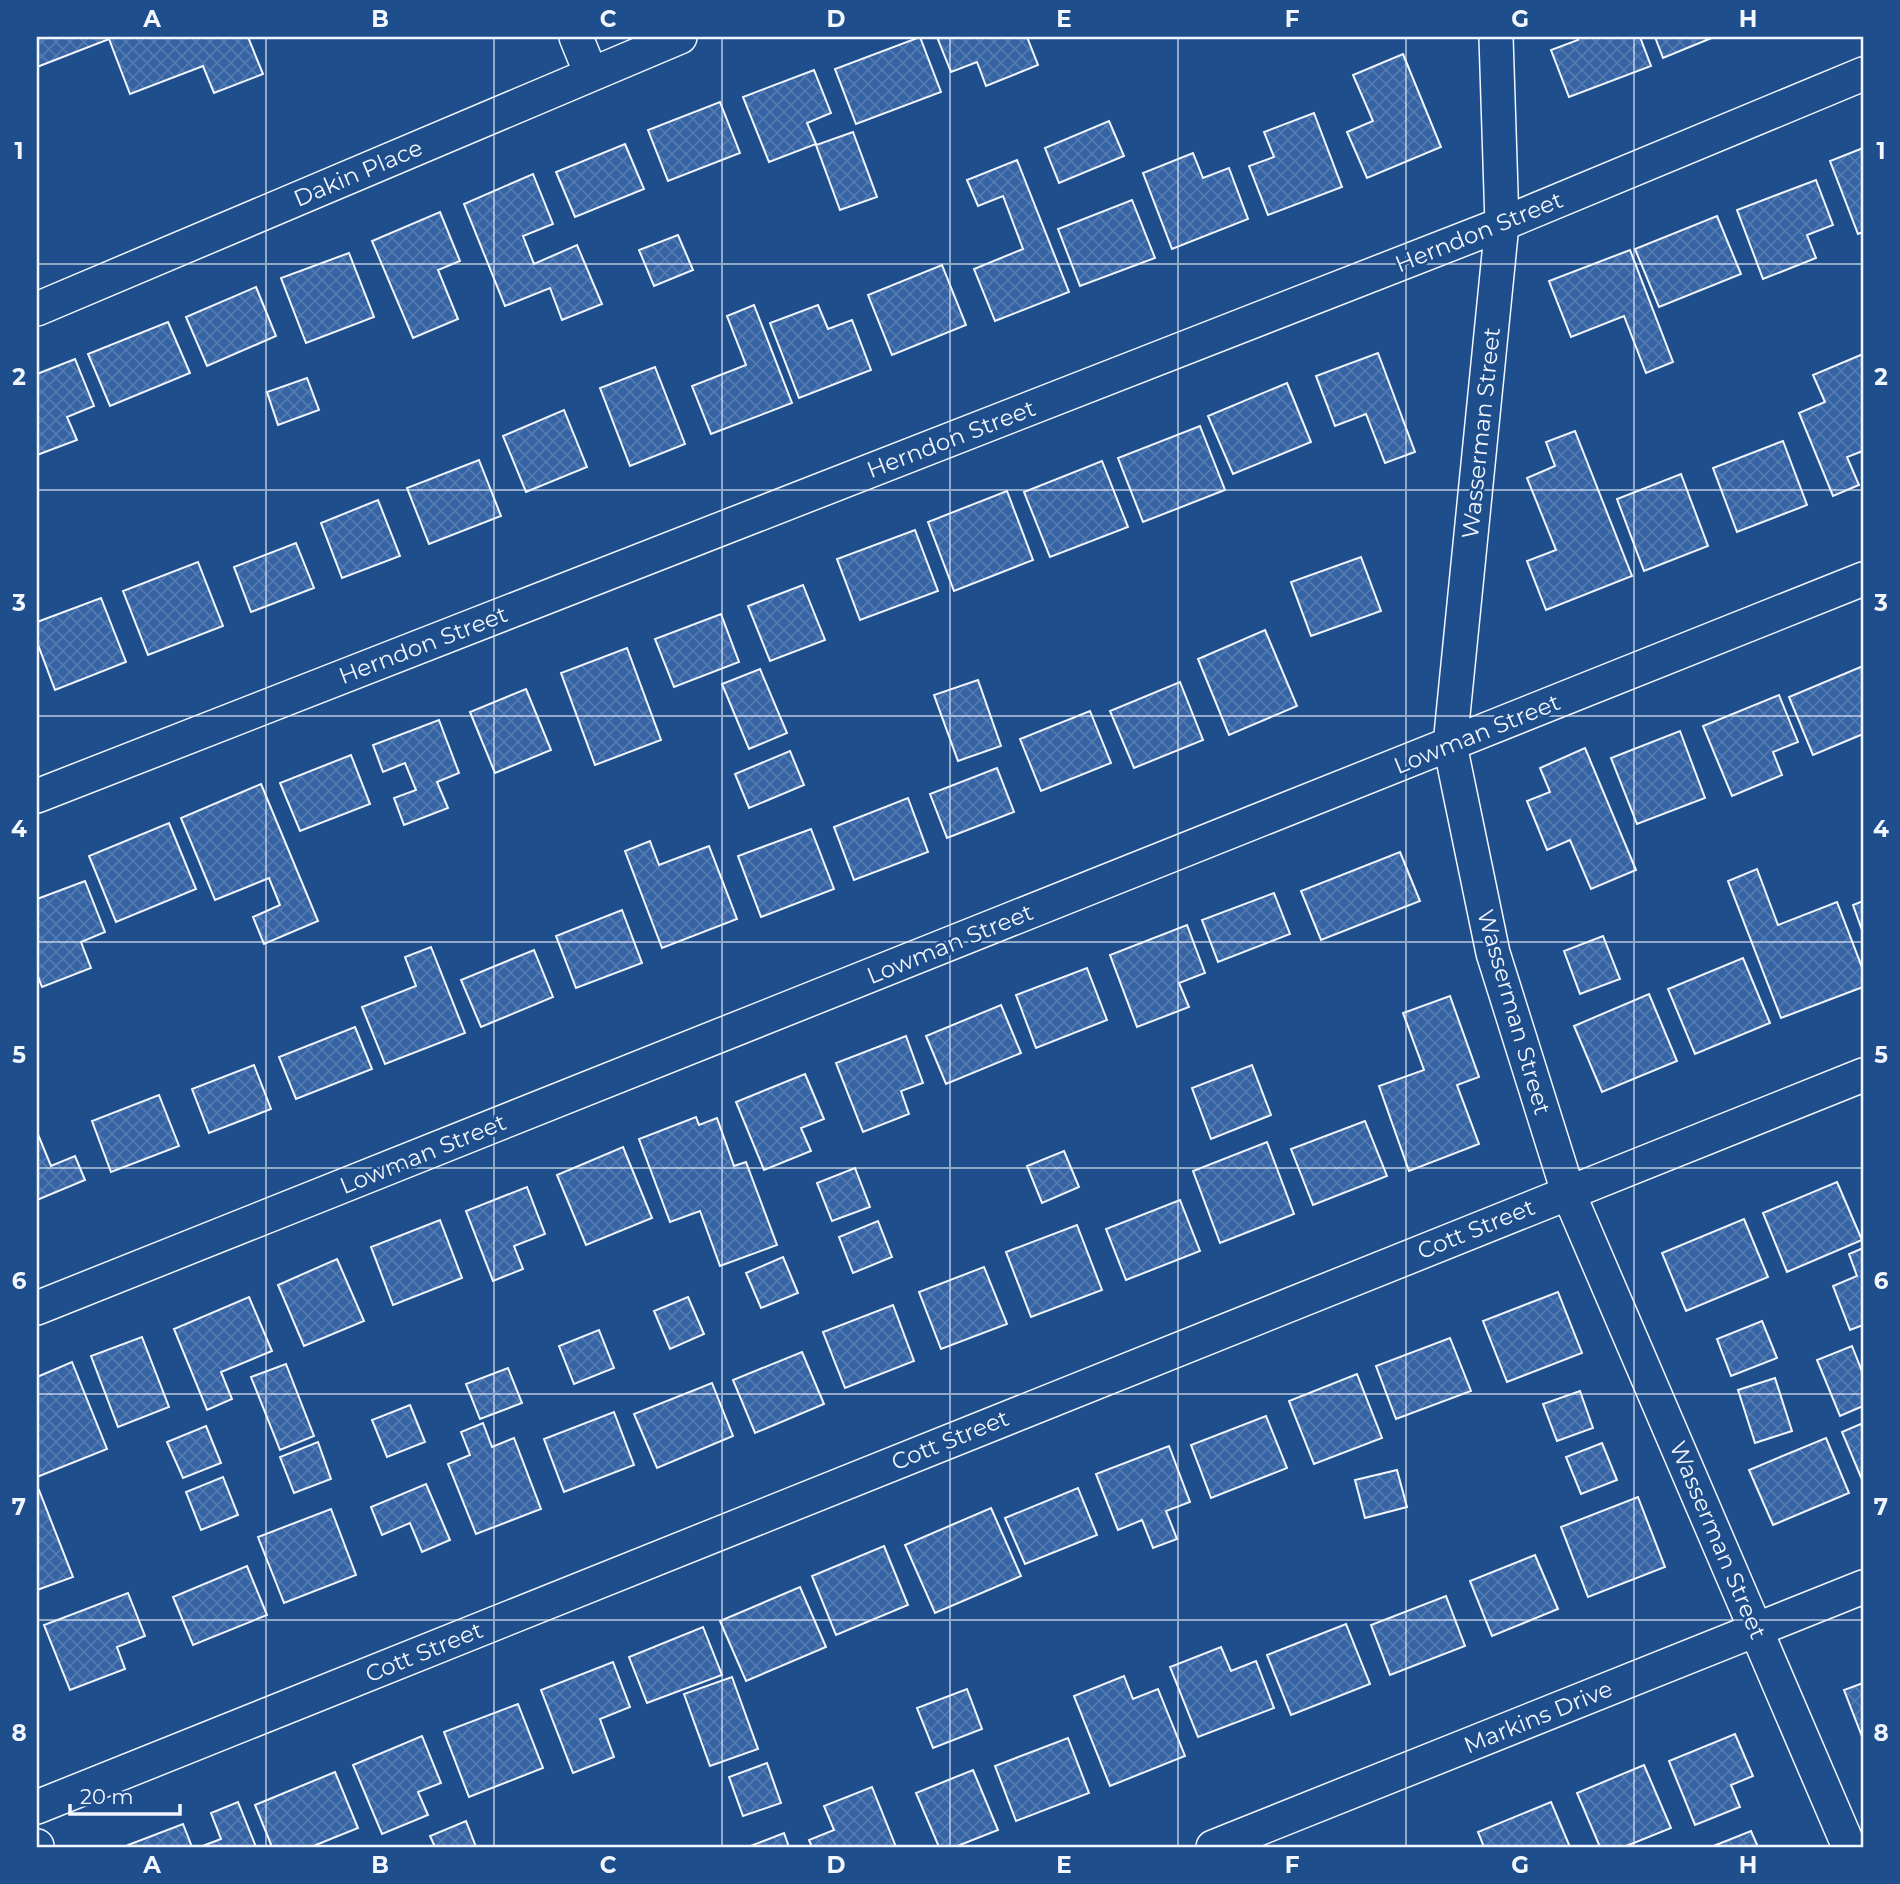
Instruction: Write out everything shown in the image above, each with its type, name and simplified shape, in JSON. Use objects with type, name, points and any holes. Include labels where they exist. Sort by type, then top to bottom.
[{"type":"street","points":[[576,37],[591,74]]},
{"type":"street","name":"Dakin Place","points":[[37,309],[680,37]]},
{"type":"street","name":"Wasserman Street","points":[[1496,37],[1502,224],[1450,744],[1493,953],[1568,1192],[1849,1847]]},
{"type":"street","name":"Herndon Street","points":[[37,796],[1502,224],[1863,74]]},
{"type":"street","name":"Lowman Street","points":[[37,1308],[1863,579]]},
{"type":"street","name":"Cott Street","points":[[37,1807],[1863,1075]]},
{"type":"street","name":"Markins Drive","points":[[1213,1847],[1863,1587]]},
{"type":"building","points":[[37,37],[248,37],[263,74],[214,93],[203,66],[130,94],[109,39],[37,67]]},
{"type":"building","points":[[920,37],[941,92],[856,124],[835,69]]},
{"type":"building","points":[[937,37],[1027,37],[1038,65],[986,86],[977,62],[951,72]]},
{"type":"building","points":[[1577,37],[1640,37],[1651,66],[1569,97],[1551,50],[1578,40]]},
{"type":"building","points":[[1655,37],[1714,37],[1663,58]]},
{"type":"building","points":[[1403,54],[1441,147],[1367,178],[1347,132],[1373,121],[1353,75]]},
{"type":"building","points":[[814,70],[831,113],[807,123],[816,144],[769,162],[743,97]]},
{"type":"building","points":[[720,102],[740,153],[668,181],[648,130]]},
{"type":"building","points":[[1314,113],[1342,187],[1268,215],[1249,166],[1274,157],[1264,132]]},
{"type":"building","points":[[1109,121],[1124,156],[1059,183],[1045,148]]},
{"type":"building","points":[[853,132],[877,197],[840,210],[816,145]]},
{"type":"building","points":[[625,144],[644,189],[575,217],[556,172]]},
{"type":"building","points":[[1863,148],[1863,232],[1858,234],[1830,161]]},
{"type":"building","points":[[1193,153],[1203,178],[1229,168],[1248,219],[1172,249],[1143,173]]},
{"type":"building","points":[[1017,160],[1069,292],[995,321],[974,269],[1023,249],[1003,196],[978,206],[967,180]]},
{"type":"building","points":[[533,174],[553,224],[523,236],[534,264],[577,245],[602,304],[562,320],[550,288],[505,306],[464,204]]},
{"type":"building","points":[[1816,180],[1833,225],[1807,235],[1816,258],[1763,279],[1737,210]]},
{"type":"building","points":[[1132,200],[1155,258],[1080,286],[1058,229]]},
{"type":"building","points":[[440,212],[460,261],[438,270],[458,319],[413,338],[372,241]]},
{"type":"building","points":[[1717,216],[1741,274],[1659,307],[1635,249]]},
{"type":"building","points":[[678,235],[693,270],[654,286],[639,250]]},
{"type":"building","points":[[1630,250],[1673,362],[1646,373],[1624,316],[1571,337],[1549,281]]},
{"type":"building","points":[[349,253],[374,317],[306,343],[281,278]]},
{"type":"building","points":[[942,265],[966,325],[892,355],[868,295]]},
{"type":"building","points":[[256,287],[276,336],[207,366],[186,317]]},
{"type":"building","points":[[754,305],[792,403],[711,434],[692,386],[746,365],[727,316]]},
{"type":"building","points":[[818,305],[828,329],[852,320],[871,370],[799,398],[770,323]]},
{"type":"building","points":[[168,322],[190,373],[110,406],[88,354]]},
{"type":"building","points":[[1378,353],[1415,452],[1385,463],[1366,414],[1335,426],[1316,376]]},
{"type":"building","points":[[1863,354],[1863,451],[1847,457],[1859,485],[1833,496],[1799,413],[1825,402],[1813,375]]},
{"type":"building","points":[[75,359],[94,406],[67,417],[77,440],[37,455],[37,374]]},
{"type":"building","points":[[655,367],[685,444],[630,466],[600,388]]},
{"type":"building","points":[[307,378],[319,410],[278,425],[267,392]]},
{"type":"building","points":[[1287,383],[1311,442],[1233,474],[1208,416]]},
{"type":"building","points":[[564,410],[587,467],[526,492],[503,436]]},
{"type":"building","points":[[1200,426],[1225,490],[1143,522],[1118,458]]},
{"type":"building","points":[[1575,431],[1632,576],[1546,610],[1527,561],[1556,550],[1527,478],[1555,466],[1546,442]]},
{"type":"building","points":[[1783,441],[1807,505],[1737,532],[1713,468]]},
{"type":"building","points":[[479,460],[501,516],[429,544],[407,488]]},
{"type":"building","points":[[1102,461],[1128,527],[1050,557],[1024,492]]},
{"type":"building","points":[[1681,474],[1708,546],[1644,571],[1617,499]]},
{"type":"building","points":[[1007,491],[1033,560],[954,591],[928,522]]},
{"type":"building","points":[[378,500],[400,556],[342,578],[321,523]]},
{"type":"building","points":[[915,530],[938,591],[860,620],[837,559]]},
{"type":"building","points":[[296,543],[314,588],[251,612],[234,567]]},
{"type":"building","points":[[1361,557],[1381,611],[1311,636],[1291,582]]},
{"type":"building","points":[[198,562],[223,626],[148,655],[123,591]]},
{"type":"building","points":[[803,585],[825,640],[770,661],[748,606]]},
{"type":"building","points":[[101,598],[126,662],[55,690],[37,642],[37,622]]},
{"type":"building","points":[[721,614],[739,662],[674,687],[655,639]]},
{"type":"building","points":[[1265,630],[1297,706],[1229,735],[1198,659]]},
{"type":"building","points":[[627,648],[661,740],[595,765],[561,673]]},
{"type":"building","points":[[1863,666],[1863,734],[1813,755],[1789,697]]},
{"type":"building","points":[[760,669],[787,733],[749,749],[722,684]]},
{"type":"building","points":[[978,680],[1001,746],[958,761],[934,695]]},
{"type":"building","points":[[1180,682],[1203,740],[1134,768],[1110,711]]},
{"type":"building","points":[[526,689],[551,750],[495,773],[470,712]]},
{"type":"building","points":[[1779,695],[1798,742],[1773,752],[1782,775],[1732,796],[1703,726]]},
{"type":"building","points":[[1090,711],[1111,763],[1041,791],[1020,739]]},
{"type":"building","points":[[439,720],[459,773],[437,782],[448,808],[404,825],[394,798],[416,790],[405,763],[383,772],[373,745]]},
{"type":"building","points":[[1680,731],[1705,798],[1637,824],[1611,758]]},
{"type":"building","points":[[1585,748],[1636,870],[1591,889],[1570,840],[1547,850],[1527,801],[1550,792],[1540,768]]},
{"type":"building","points":[[790,751],[804,785],[749,808],[735,774]]},
{"type":"building","points":[[351,755],[370,804],[300,831],[280,783]]},
{"type":"building","points":[[997,768],[1014,812],[947,838],[930,794]]},
{"type":"building","points":[[261,784],[318,921],[264,944],[253,917],[280,905],[269,878],[215,900],[181,818]]},
{"type":"building","points":[[908,798],[928,852],[854,880],[834,827]]},
{"type":"building","points":[[169,823],[196,889],[116,922],[89,856]]},
{"type":"building","points":[[811,829],[834,889],[761,917],[738,856]]},
{"type":"building","points":[[650,841],[659,865],[709,846],[737,919],[662,948],[625,851]]},
{"type":"building","points":[[1400,852],[1420,901],[1321,940],[1301,891]]},
{"type":"building","points":[[1757,869],[1778,925],[1837,902],[1863,970],[1863,987],[1781,1018],[1728,881]]},
{"type":"building","points":[[85,881],[105,932],[81,942],[91,968],[42,987],[37,974],[37,899]]},
{"type":"building","points":[[1274,893],[1290,934],[1218,962],[1202,920]]},
{"type":"building","points":[[1863,901],[1863,933],[1853,905]]},
{"type":"building","points":[[622,910],[642,963],[576,988],[556,936]]},
{"type":"building","points":[[1187,925],[1205,973],[1179,983],[1189,1007],[1137,1027],[1110,955]]},
{"type":"building","points":[[1603,936],[1620,979],[1580,994],[1564,951]]},
{"type":"building","points":[[431,947],[465,1033],[385,1064],[362,1007],[416,986],[405,957]]},
{"type":"building","points":[[534,950],[553,997],[481,1027],[461,980]]},
{"type":"building","points":[[1743,958],[1770,1023],[1695,1054],[1668,989]]},
{"type":"building","points":[[1087,968],[1107,1020],[1036,1048],[1016,995]]},
{"type":"building","points":[[1649,994],[1677,1061],[1602,1092],[1574,1026]]},
{"type":"building","points":[[1450,996],[1479,1077],[1457,1085],[1479,1144],[1409,1171],[1379,1086],[1424,1070],[1403,1013]]},
{"type":"building","points":[[1001,1005],[1021,1053],[946,1084],[926,1036]]},
{"type":"building","points":[[355,1027],[372,1069],[296,1099],[279,1057]]},
{"type":"building","points":[[906,1036],[923,1083],[901,1091],[909,1114],[863,1132],[836,1063]]},
{"type":"building","points":[[254,1065],[271,1109],[209,1133],[192,1089]]},
{"type":"building","points":[[1252,1065],[1271,1115],[1211,1139],[1192,1088]]},
{"type":"building","points":[[805,1074],[824,1119],[801,1128],[811,1151],[764,1170],[736,1102]]},
{"type":"building","points":[[159,1095],[179,1146],[111,1172],[92,1121]]},
{"type":"building","points":[[696,1117],[699,1125],[717,1118],[734,1166],[746,1162],[777,1245],[720,1266],[700,1211],[670,1222],[639,1139]]},
{"type":"building","points":[[1365,1121],[1387,1176],[1313,1205],[1291,1149]]},
{"type":"building","points":[[37,1132],[51,1166],[75,1156],[85,1180],[37,1200]]},
{"type":"building","points":[[1267,1142],[1294,1214],[1220,1243],[1193,1171]]},
{"type":"building","points":[[623,1147],[652,1218],[586,1245],[557,1175]]},
{"type":"building","points":[[1064,1151],[1079,1187],[1042,1203],[1027,1166]]},
{"type":"building","points":[[855,1168],[870,1207],[832,1221],[817,1183]]},
{"type":"building","points":[[1837,1182],[1862,1240],[1787,1272],[1763,1213]]},
{"type":"building","points":[[527,1187],[545,1234],[514,1246],[523,1269],[493,1281],[466,1211]]},
{"type":"building","points":[[1180,1200],[1200,1251],[1126,1280],[1106,1229]]},
{"type":"building","points":[[1744,1219],[1768,1277],[1686,1311],[1662,1253]]},
{"type":"building","points":[[440,1220],[462,1278],[393,1305],[371,1247]]},
{"type":"building","points":[[878,1221],[892,1257],[853,1273],[839,1237]]},
{"type":"building","points":[[1077,1225],[1102,1290],[1031,1317],[1006,1252]]},
{"type":"building","points":[[1863,1248],[1863,1325],[1850,1330],[1833,1286],[1857,1276],[1849,1254]]},
{"type":"building","points":[[783,1257],[798,1293],[761,1308],[746,1273]]},
{"type":"building","points":[[337,1259],[364,1321],[304,1346],[278,1285]]},
{"type":"building","points":[[984,1267],[1007,1324],[941,1349],[919,1292]]},
{"type":"building","points":[[1558,1292],[1582,1353],[1507,1382],[1483,1321]]},
{"type":"building","points":[[249,1297],[272,1351],[221,1372],[232,1399],[207,1410],[174,1329]]},
{"type":"building","points":[[688,1297],[704,1334],[670,1349],[654,1311]]},
{"type":"building","points":[[893,1305],[914,1361],[845,1388],[823,1332]]},
{"type":"building","points":[[1762,1321],[1777,1358],[1731,1376],[1717,1339]]},
{"type":"building","points":[[599,1330],[614,1368],[574,1384],[559,1346]]},
{"type":"building","points":[[142,1337],[169,1407],[118,1427],[91,1356]]},
{"type":"building","points":[[1450,1338],[1471,1391],[1396,1419],[1376,1366]]},
{"type":"building","points":[[1852,1346],[1863,1374],[1863,1406],[1840,1416],[1817,1360]]},
{"type":"building","points":[[802,1352],[824,1404],[755,1433],[733,1380]]},
{"type":"building","points":[[72,1362],[107,1449],[37,1477],[37,1377]]},
{"type":"building","points":[[286,1364],[314,1436],[280,1450],[251,1377]]},
{"type":"building","points":[[508,1368],[522,1403],[480,1419],[466,1384]]},
{"type":"building","points":[[1357,1374],[1382,1438],[1314,1464],[1289,1401]]},
{"type":"building","points":[[1775,1378],[1792,1431],[1755,1443],[1738,1390]]},
{"type":"building","points":[[712,1383],[733,1436],[657,1468],[634,1414]]},
{"type":"building","points":[[1580,1391],[1593,1428],[1557,1441],[1543,1404]]},
{"type":"building","points":[[410,1405],[425,1442],[387,1457],[372,1420]]},
{"type":"building","points":[[614,1412],[634,1465],[564,1492],[544,1439]]},
{"type":"building","points":[[1266,1416],[1287,1468],[1211,1498],[1191,1445]]},
{"type":"building","points":[[483,1423],[492,1447],[514,1438],[541,1509],[476,1534],[448,1464],[470,1455],[461,1432]]},
{"type":"building","points":[[1863,1423],[1863,1482],[1842,1432]]},
{"type":"building","points":[[206,1426],[221,1463],[183,1478],[167,1442]]},
{"type":"building","points":[[1826,1438],[1849,1493],[1773,1525],[1749,1470]]},
{"type":"building","points":[[318,1442],[331,1479],[294,1493],[280,1457]]},
{"type":"building","points":[[1602,1443],[1617,1480],[1581,1494],[1566,1457]]},
{"type":"building","points":[[1169,1446],[1190,1502],[1166,1511],[1177,1539],[1153,1548],[1142,1520],[1118,1530],[1096,1474]]},
{"type":"building","points":[[1397,1470],[1407,1507],[1365,1518],[1355,1480]]},
{"type":"building","points":[[223,1477],[238,1515],[201,1530],[186,1492]]},
{"type":"building","points":[[426,1484],[450,1540],[422,1552],[410,1523],[382,1535],[371,1507]]},
{"type":"building","points":[[1078,1488],[1097,1535],[1025,1564],[1005,1518]]},
{"type":"building","points":[[39,1490],[73,1577],[37,1590],[37,1491]]},
{"type":"building","points":[[1638,1497],[1665,1567],[1588,1597],[1561,1527]]},
{"type":"building","points":[[991,1508],[1021,1576],[935,1613],[905,1545]]},
{"type":"building","points":[[331,1509],[356,1575],[284,1603],[258,1537]]},
{"type":"building","points":[[884,1546],[908,1605],[836,1635],[812,1576]]},
{"type":"building","points":[[1535,1555],[1558,1609],[1492,1636],[1470,1581]]},
{"type":"building","points":[[247,1566],[267,1615],[193,1645],[173,1597]]},
{"type":"building","points":[[800,1587],[826,1647],[746,1681],[720,1621]]},
{"type":"building","points":[[128,1593],[145,1636],[117,1647],[125,1669],[70,1690],[44,1625]]},
{"type":"building","points":[[1446,1596],[1465,1646],[1390,1675],[1371,1625]]},
{"type":"building","points":[[1346,1624],[1370,1684],[1291,1715],[1267,1655]]},
{"type":"building","points":[[703,1627],[722,1675],[647,1703],[629,1657]]},
{"type":"building","points":[[1221,1647],[1231,1671],[1256,1661],[1274,1708],[1198,1737],[1170,1667]]},
{"type":"building","points":[[613,1662],[630,1707],[600,1719],[614,1757],[573,1773],[541,1690]]},
{"type":"building","points":[[1124,1676],[1133,1699],[1158,1689],[1185,1756],[1110,1786],[1074,1696]]},
{"type":"building","points":[[732,1677],[758,1749],[710,1766],[684,1694]]},
{"type":"building","points":[[1863,1683],[1863,1739],[1844,1690]]},
{"type":"building","points":[[967,1689],[982,1729],[933,1748],[917,1708]]},
{"type":"building","points":[[518,1704],[543,1768],[469,1797],[444,1732]]},
{"type":"building","points":[[1735,1734],[1753,1776],[1731,1785],[1740,1807],[1695,1825],[1669,1761]]},
{"type":"building","points":[[422,1736],[441,1783],[418,1792],[428,1815],[382,1834],[353,1765]]},
{"type":"building","points":[[1068,1738],[1089,1793],[1016,1821],[995,1766]]},
{"type":"building","points":[[767,1763],[781,1803],[743,1816],[729,1777]]},
{"type":"building","points":[[1644,1765],[1671,1828],[1624,1847],[1600,1847],[1577,1793]]},
{"type":"building","points":[[973,1770],[998,1830],[955,1847],[939,1847],[916,1793]]},
{"type":"building","points":[[335,1772],[358,1828],[311,1847],[272,1847],[255,1805]]},
{"type":"building","points":[[872,1787],[896,1847],[812,1847],[809,1840],[834,1830],[824,1806]]},
{"type":"building","points":[[238,1802],[256,1847],[200,1847],[221,1839],[211,1813]]},
{"type":"building","points":[[1551,1802],[1570,1847],[1484,1847],[1478,1832]]},
{"type":"building","points":[[466,1821],[476,1847],[435,1847],[430,1836]]},
{"type":"building","points":[[183,1824],[192,1847],[128,1845]]},
{"type":"building","points":[[1751,1831],[1758,1847],[1711,1847]]},
{"type":"building","points":[[784,1833],[789,1847],[748,1847]]}]
